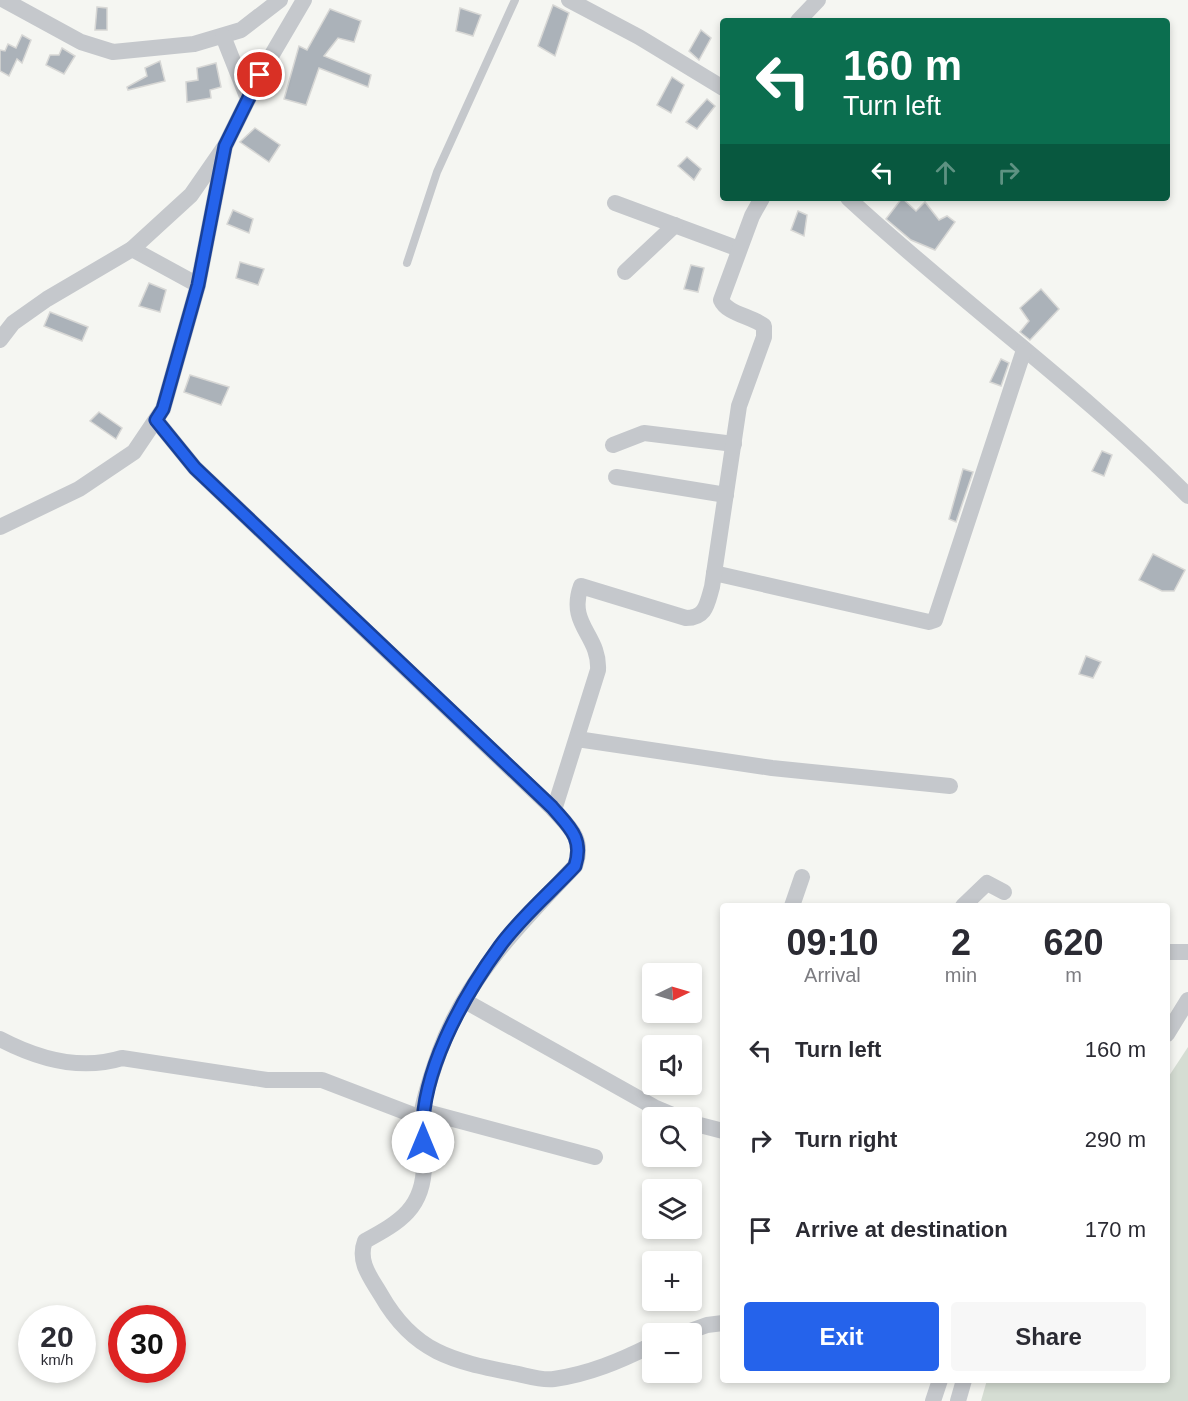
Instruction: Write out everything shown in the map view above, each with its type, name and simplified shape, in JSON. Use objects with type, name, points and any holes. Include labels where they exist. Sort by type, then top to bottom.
[{"type":"street","points":[[4,0],[81,42],[113,52],[194,44],[223,36],[241,30],[280,0]]},
{"type":"street","points":[[0,340],[13,323],[47,299],[132,249],[191,195],[225,146],[248,99],[304,0]]},
{"type":"street","points":[[569,0],[639,37],[720,86]]},
{"type":"street","points":[[801,18],[818,0]]},
{"type":"street","points":[[223,36],[248,99]]},
{"type":"street","points":[[0,527],[79,489],[134,452],[163,409],[198,285],[225,146]]},
{"type":"street","points":[[554,810],[598,670],[599,659],[576,612],[576,601],[581,586],[686,618],[697,618],[705,612],[714,573],[739,406],[764,336],[764,326],[756,320],[725,308],[721,300],[752,216],[760,201]]},
{"type":"street","points":[[851,201],[909,254],[1130,438],[1188,496]]},
{"type":"street","points":[[615,203],[740,249]]},
{"type":"street","points":[[625,272],[675,225]]},
{"type":"street","points":[[132,249],[198,285]]},
{"type":"street","points":[[714,573],[929,622],[935,620],[1024,350]]},
{"type":"street","points":[[156,420],[195,468],[554,810],[576,837],[580,852],[575,866],[501,944],[465,1001],[439,1052],[422,1115],[424,1165],[421,1195],[415,1206],[388,1228],[365,1241],[361,1251],[364,1265],[389,1309],[415,1336],[440,1355],[465,1364],[551,1380],[607,1367],[642,1350]]},
{"type":"street","points":[[613,445],[644,433],[734,444]]},
{"type":"street","points":[[616,477],[726,495]]},
{"type":"street","points":[[577,739],[772,768],[950,786]]},
{"type":"street","points":[[793,903],[802,877]]},
{"type":"street","points":[[966,903],[987,883],[1004,892]]},
{"type":"street","points":[[1170,952],[1188,952]]},
{"type":"street","points":[[1170,1029],[1188,1000]]},
{"type":"street","points":[[465,1001],[654,1107]]},
{"type":"street","points":[[0,1039],[25,1052],[66,1062],[100,1065],[122,1058],[267,1080],[322,1080],[422,1115],[595,1157]]},
{"type":"street","points":[[702,1126],[720,1130]]},
{"type":"street","points":[[702,1329],[720,1324]]},
{"type":"street","points":[[933,1401],[939,1383]]},
{"type":"street","points":[[958,1401],[963,1383]]},
{"type":"lane","points":[[407,263],[437,172],[515,0]]},
{"type":"shaded area","points":[[1188,1047],[1188,1401],[981,1401],[986,1383],[1170,1383],[1170,1074]]},
{"type":"building","points":[[553,5],[569,13],[555,56],[538,46]]},
{"type":"building","points":[[97,7],[107,8],[107,30],[95,30]]},
{"type":"building","points":[[460,8],[481,15],[473,36],[456,31]]},
{"type":"building","points":[[330,9],[361,21],[354,42],[338,38],[324,56],[371,75],[368,87],[319,68],[306,105],[284,99],[299,46],[307,50]]},
{"type":"building","points":[[701,30],[711,38],[699,60],[689,51]]},
{"type":"building","points":[[22,35],[31,40],[22,63],[17,59],[9,76],[0,71],[0,50],[5,51],[8,44],[16,48]]},
{"type":"building","points":[[62,48],[75,56],[64,74],[46,65],[50,55],[59,55]]},
{"type":"building","points":[[160,61],[165,81],[128,90],[127,87],[147,76],[145,68]]},
{"type":"building","points":[[216,63],[221,87],[210,90],[211,98],[187,102],[186,82],[198,80],[197,68]]},
{"type":"building","points":[[672,77],[684,85],[671,113],[657,105]]},
{"type":"building","points":[[707,99],[715,106],[697,129],[686,122]]},
{"type":"building","points":[[255,128],[280,145],[269,162],[240,142]]},
{"type":"building","points":[[687,157],[701,169],[694,180],[678,166]]},
{"type":"building","points":[[900,201],[905,201],[916,211],[925,202],[939,220],[947,216],[955,222],[935,250],[911,240],[886,219]]},
{"type":"building","points":[[233,210],[253,219],[249,233],[227,224]]},
{"type":"building","points":[[798,211],[807,215],[804,236],[791,230]]},
{"type":"building","points":[[240,262],[264,269],[258,285],[236,278]]},
{"type":"building","points":[[691,265],[704,268],[698,292],[684,289]]},
{"type":"building","points":[[149,283],[166,290],[160,312],[139,306]]},
{"type":"building","points":[[1041,289],[1059,309],[1030,340],[1020,332],[1029,321],[1020,308]]},
{"type":"building","points":[[50,312],[88,327],[82,341],[44,326]]},
{"type":"building","points":[[1001,359],[1009,363],[1001,386],[990,382]]},
{"type":"building","points":[[190,375],[229,387],[221,405],[184,392]]},
{"type":"building","points":[[99,412],[122,428],[116,439],[90,421]]},
{"type":"building","points":[[1102,451],[1112,455],[1104,476],[1092,471]]},
{"type":"building","points":[[963,469],[973,472],[956,522],[949,519]]},
{"type":"building","points":[[1153,554],[1185,570],[1174,591],[1162,591],[1139,580]]},
{"type":"building","points":[[1086,656],[1101,662],[1093,678],[1079,674]]},
{"type":"route","points":[[260,75],[225,146],[198,285],[163,409],[156,420],[195,468],[552,807],[576,837],[580,852],[575,866],[501,944],[469,993],[439,1052],[421,1118],[423,1142]]}]
